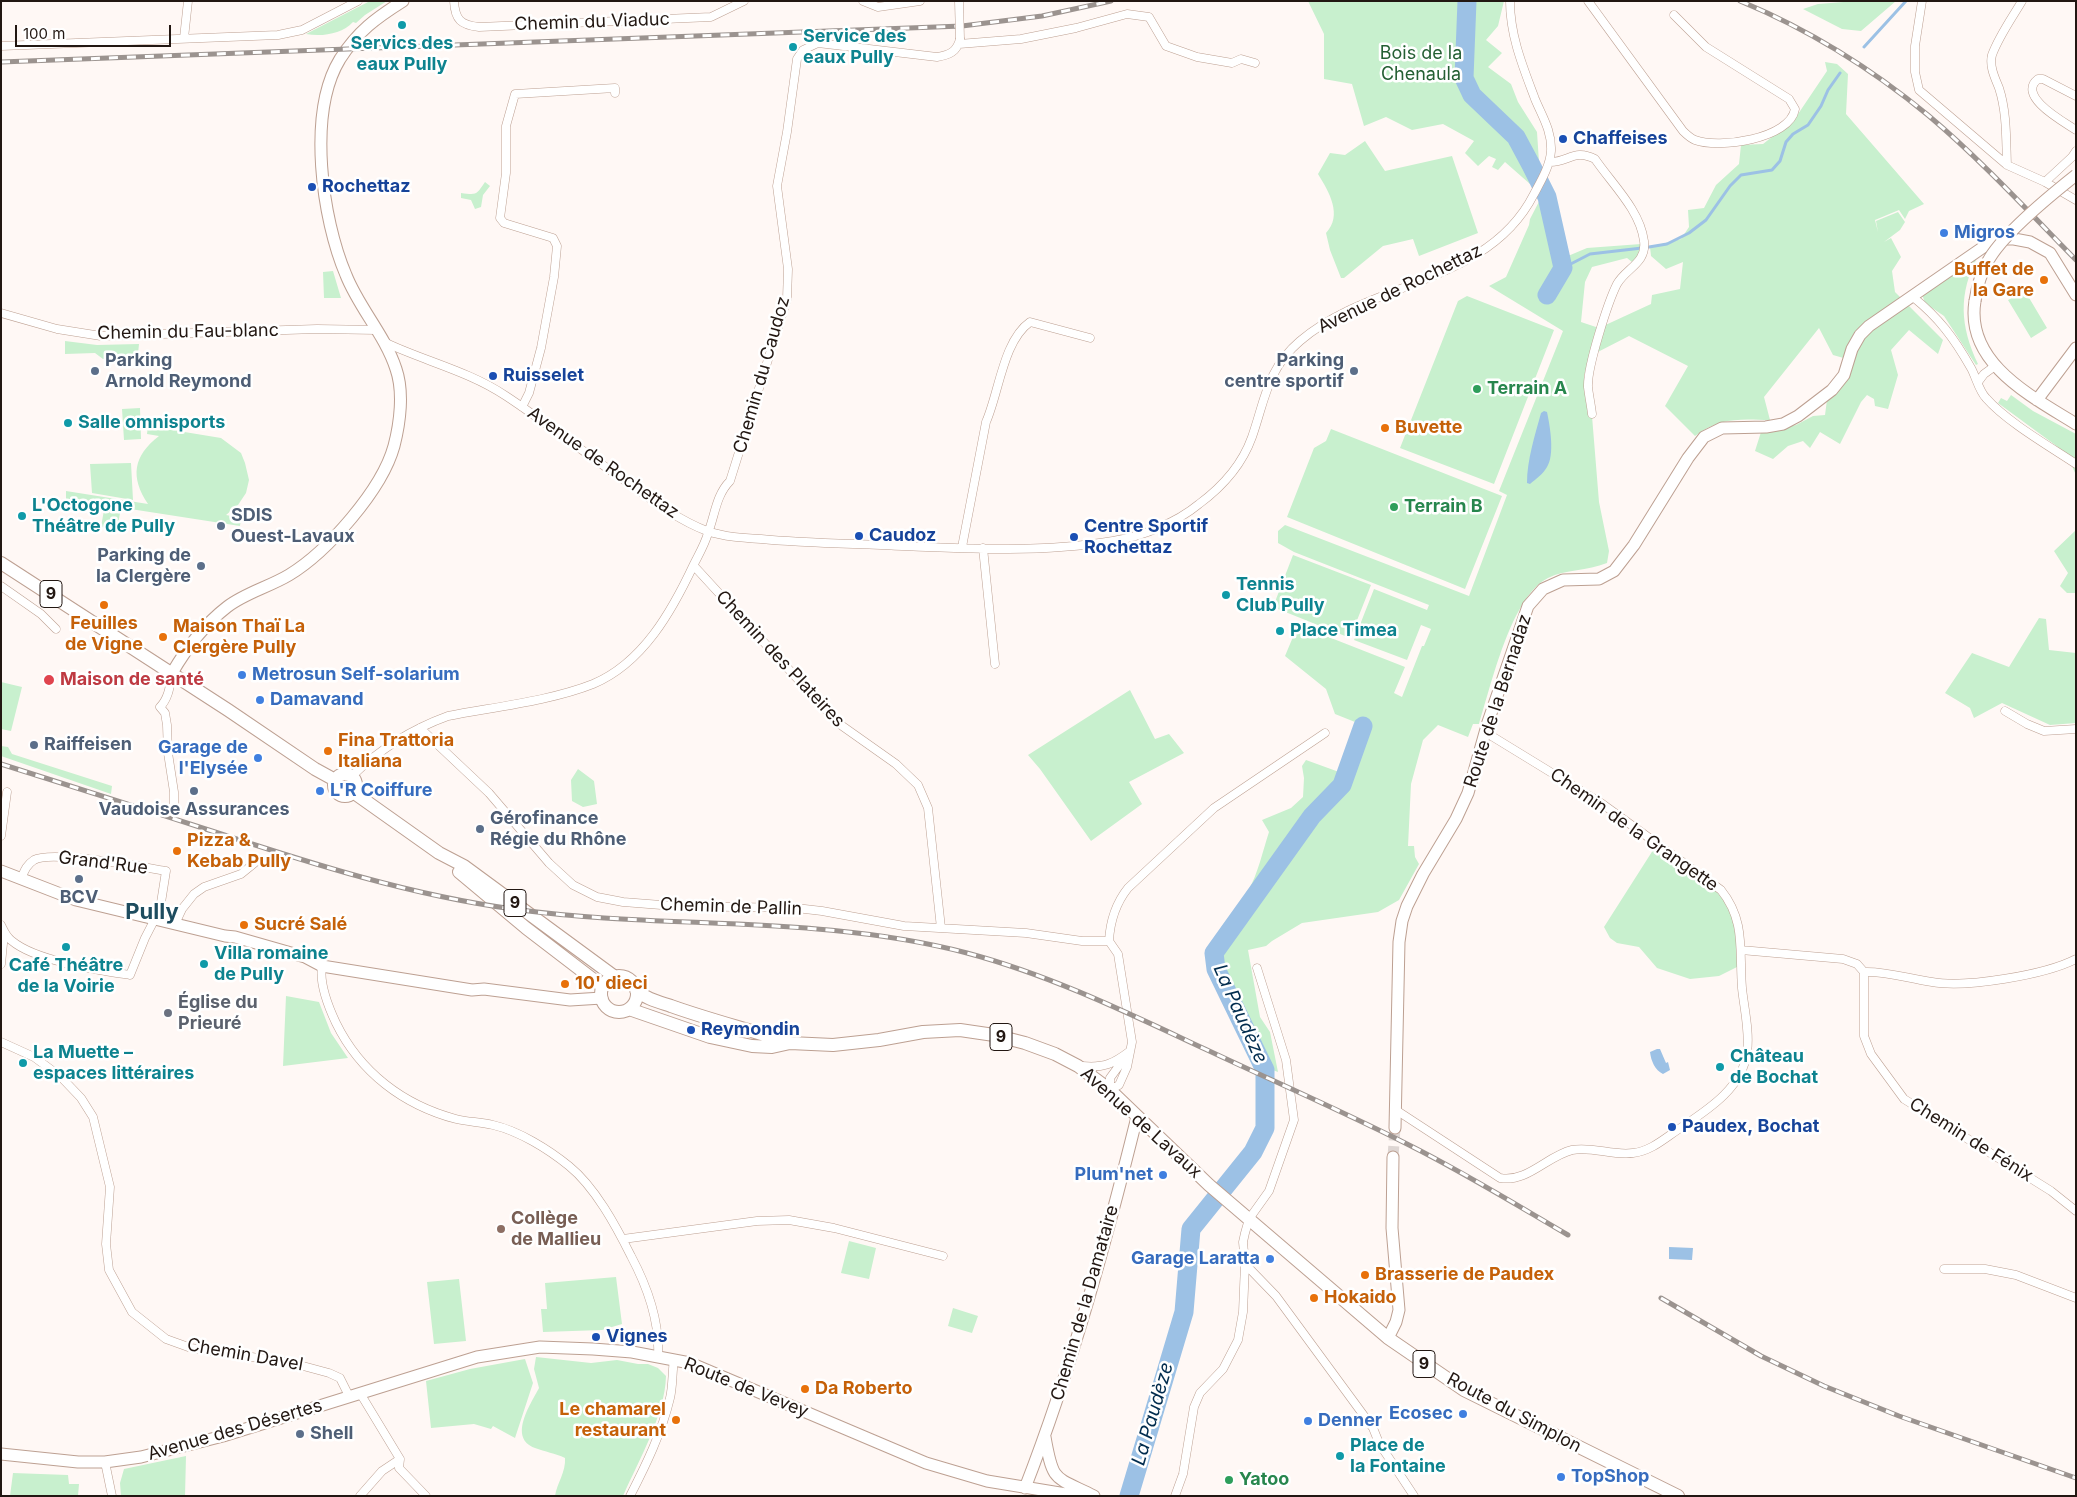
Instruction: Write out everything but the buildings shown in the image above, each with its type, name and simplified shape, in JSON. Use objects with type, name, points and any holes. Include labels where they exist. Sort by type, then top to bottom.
[{"type":"main road","name":"9","points":[[1,563],[172,673],[315,769],[336,780],[335,789],[340,794],[347,795],[353,792],[440,853],[464,866],[615,977]]},
{"type":"main road","points":[[336,780],[342,774],[352,776],[356,782],[353,792]]},
{"type":"main road","name":"9","points":[[440,853],[454,868],[602,993]]},
{"type":"main road","points":[[615,977],[626,978],[630,980],[636,990],[636,1000],[629,1009],[618,1012],[613,1011],[604,1003],[602,993],[610,979],[615,977]]},
{"type":"main road","name":"Avenue de Lavaux","points":[[636,990],[651,999],[706,1019],[790,1043],[833,1045],[879,1040],[923,1032],[960,1030],[1025,1043],[1055,1054],[1078,1066],[1110,1090],[1224,1197]]},
{"type":"main road","name":"Avenue de Lavaux","points":[[629,1009],[722,1041],[772,1047],[790,1043]]},
{"type":"main road","name":"Route du Simplon","points":[[1224,1197],[1388,1338],[1464,1390],[1678,1496]]},
{"type":"street","points":[[184,38],[188,1]]},
{"type":"street","points":[[1,46],[291,33],[302,30],[358,1]]},
{"type":"street","points":[[174,812],[174,792],[165,713],[160,707],[170,689],[172,673],[184,653],[227,607],[297,569],[318,552],[349,520],[370,494],[385,470],[394,446],[400,399],[397,370],[384,342],[356,298],[346,275],[326,210],[322,163],[324,108],[330,82],[340,60],[372,21],[403,1]]},
{"type":"street","name":"Chemin du Viaduc","points":[[454,1],[455,13],[459,20],[468,26],[479,26],[711,17],[744,1]]},
{"type":"street","points":[[863,1],[878,6],[920,1]]},
{"type":"street","points":[[960,1],[960,42]]},
{"type":"street","points":[[1510,1],[1510,15],[1520,60],[1550,134],[1548,165],[1574,155],[1586,154],[1596,159],[1636,216],[1644,240],[1643,256],[1618,282],[1610,300],[1590,369],[1588,386],[1592,414]]},
{"type":"street","points":[[1588,1],[1683,131],[1694,140],[1709,143],[1752,140],[1767,136],[1790,120],[1795,109],[1792,102],[1706,47],[1674,15]]},
{"type":"street","points":[[1922,1],[1915,46],[1915,72],[1919,90],[2007,165],[2021,173],[2045,182],[2076,200]]},
{"type":"street","points":[[2007,165],[2004,112],[2000,92],[1991,66],[1992,56],[2007,25],[2022,1]]},
{"type":"street","name":"Chemin du Caudoz","points":[[352,776],[380,751],[420,728],[448,716],[566,693],[594,683],[613,672],[639,651],[653,636],[669,612],[694,566],[709,531],[716,505],[724,487],[730,481],[787,299],[788,269],[776,186],[787,132],[796,59],[803,50],[818,43],[937,57],[952,53],[960,42],[1020,39],[1076,28],[1127,14],[1149,17],[1166,46],[1197,57],[1232,63],[1241,58],[1255,63]]},
{"type":"street","points":[[2076,96],[2043,79],[2038,78],[2035,81],[2034,97],[2040,104],[2076,130]]},
{"type":"street","points":[[522,406],[529,393],[541,348],[553,282],[557,246],[553,238],[504,223],[500,218],[506,173],[506,126],[510,110],[515,94],[615,88],[615,93]]},
{"type":"street","points":[[2045,182],[2072,157],[2076,150]]},
{"type":"street","name":"Avenue de Rochettaz","points":[[384,342],[406,353],[468,376],[501,392],[658,504],[689,522],[709,531],[731,537],[780,541],[983,548],[1043,548],[1116,540],[1171,522],[1195,508],[1217,490],[1235,470],[1252,438],[1262,402],[1274,372],[1298,343],[1327,322],[1370,301],[1473,258],[1500,238],[1530,203],[1548,165]]},
{"type":"street","points":[[2076,175],[2002,241],[1988,260],[1978,281],[1973,311],[1976,331],[1981,346],[1995,366],[2037,400],[2076,424]]},
{"type":"street","name":"Route de la Bernadaz","points":[[1395,1128],[1399,942],[1402,921],[1407,906],[1423,874],[1456,819],[1468,794],[1485,732],[1528,606],[1543,589],[1563,580],[1599,579],[1614,571],[1634,545],[1688,458],[1704,437],[1722,428],[1766,427],[1783,424],[1798,416],[1832,390],[1844,375],[1852,350],[1860,335],[1869,326],[1982,248],[1999,239],[2030,242],[2050,253],[2076,295]]},
{"type":"street","points":[[1913,297],[1935,315],[1948,332],[1978,382],[1984,397],[2005,415],[2076,464]]},
{"type":"street","name":"Chemin du Fau-blanc","points":[[1,313],[61,330],[100,336],[317,329],[377,330]]},
{"type":"street","points":[[962,547],[968,525],[986,422],[993,407],[1014,339],[1022,328],[1030,322],[1090,338]]},
{"type":"street","points":[[2037,400],[2076,348]]},
{"type":"street","points":[[1978,382],[1984,374],[1995,366]]},
{"type":"street","points":[[983,548],[995,664]]},
{"type":"street","name":"Chemin des Plateires","points":[[694,566],[838,723],[896,764],[918,786],[928,808],[941,928]]},
{"type":"street","points":[[1,586],[41,614],[56,629]]},
{"type":"street","points":[[2005,711],[2027,724],[2044,731],[2076,729]]},
{"type":"street","name":"Chemin de Pallin","points":[[420,728],[489,793],[549,862],[574,885],[597,897],[622,902],[725,908],[796,908],[904,926],[1026,933],[1082,941],[1109,942]]},
{"type":"street","name":"Chemin de la Grangette","points":[[1396,1110],[1500,1178],[1507,1180],[1515,1179],[1563,1153],[1576,1149],[1622,1154],[1646,1150],[1705,1111],[1727,1092],[1736,1082],[1744,1067],[1748,1051],[1737,915],[1730,901],[1721,890],[1601,803],[1485,732]]},
{"type":"street","points":[[1110,1090],[1110,1078],[1130,1051],[1132,1042],[1118,954],[1109,942],[1112,922],[1120,898],[1128,888],[1214,808],[1325,733]]},
{"type":"street","points":[[1,836],[7,792]]},
{"type":"street","name":"Grand'Rue","points":[[21,879],[26,866],[32,861],[49,857],[95,860],[166,870],[160,909],[155,919]]},
{"type":"street","points":[[175,924],[182,909],[194,894],[204,887],[241,874],[257,861]]},
{"type":"street","points":[[1,871],[76,900],[243,939],[305,957],[322,966],[472,990],[484,989],[570,1000],[602,993]]},
{"type":"street","points":[[3,929],[18,945],[34,953],[98,970],[130,975],[155,919]]},
{"type":"street","points":[[1,964],[3,929]]},
{"type":"street","points":[[1741,950],[1843,959],[1857,964],[1864,972],[1878,971],[1934,983],[1964,984],[2024,974],[2063,965],[2076,959]]},
{"type":"street","points":[[322,966],[320,976],[329,1010],[348,1046],[372,1074],[395,1092],[424,1107],[456,1119],[495,1125],[535,1144],[569,1166],[580,1176],[623,1239],[639,1269],[657,1329],[658,1357]]},
{"type":"street","points":[[1175,1496],[1183,1474],[1194,1407],[1200,1393],[1223,1369],[1238,1340],[1242,1324],[1245,1264],[1243,1242],[1250,1219],[1269,1191],[1294,1120],[1286,1060],[1257,968]]},
{"type":"street","name":"Chemin de Fénix","points":[[1864,972],[1864,1036],[1871,1054],[1904,1098],[2051,1190],[2076,1211]]},
{"type":"street","name":"Chemin Davel","points":[[1,1042],[34,1057],[61,1077],[81,1098],[93,1117],[110,1186],[106,1244],[109,1270],[132,1312],[166,1339],[173,1342],[194,1348],[292,1363],[314,1368],[340,1378],[400,1459],[399,1468],[426,1496]]},
{"type":"street","points":[[1078,1066],[1097,1068],[1115,1062],[1130,1051]]},
{"type":"street","name":"Chemin de la Damataire","points":[[1024,1492],[1090,1299],[1137,1117]]},
{"type":"street","points":[[1388,1338],[1396,1322],[1399,1310],[1392,1228],[1393,1157]]},
{"type":"street","points":[[623,1239],[757,1221],[789,1220],[834,1228],[944,1256]]},
{"type":"street","points":[[1245,1264],[1276,1296],[1373,1428],[1379,1443],[1414,1496]]},
{"type":"street","points":[[1944,1269],[1984,1269],[2016,1275],[2076,1298]]},
{"type":"street","name":"Route de Vevey","points":[[354,1395],[477,1357],[529,1348],[632,1352],[690,1363],[926,1463],[1024,1492],[1078,1496]]},
{"type":"street","points":[[630,1496],[645,1467],[666,1412],[671,1396],[674,1360]]},
{"type":"street","name":"Avenue des Désertes","points":[[1,1454],[46,1460],[105,1462],[166,1452],[354,1395]]},
{"type":"street","points":[[1045,1435],[1053,1473],[1063,1482],[1094,1496]]},
{"type":"street","points":[[360,1496],[370,1493],[382,1471],[400,1459]]},
{"type":"street","points":[[105,1462],[112,1496]]},
{"type":"green space","points":[[370,1],[387,1],[356,23],[353,22],[338,32],[325,35],[306,34]]},
{"type":"green space","name":"Bois de la Chenaula","points":[[1308,1],[1504,1],[1498,26],[1486,40],[1502,53],[1488,67],[1511,84],[1518,102],[1537,132],[1539,162],[1530,184],[1505,162],[1498,170],[1492,167],[1496,159],[1489,156],[1478,166],[1465,153],[1474,141],[1443,124],[1412,130],[1386,117],[1364,126],[1352,84],[1324,79],[1324,34]]},
{"type":"green space","points":[[1856,1],[1896,1],[1861,31],[1842,29],[1803,9],[1818,4]]},
{"type":"green space","points":[[1825,62],[1837,64],[1848,74],[1846,114],[1924,204],[1909,211],[1905,219],[1899,210],[1875,220],[1878,232],[1876,221],[1898,212],[1905,222],[1900,230],[1884,242],[1891,238],[1901,257],[1892,271],[1895,292],[1943,340],[1938,354],[1909,330],[1891,350],[1898,375],[1888,409],[1875,406],[1874,399],[1867,395],[1861,402],[1840,444],[1820,432],[1810,448],[1803,441],[1788,446],[1773,459],[1755,451],[1761,432],[1796,425],[1813,416],[1825,415],[1827,400],[1844,384],[1854,361],[1833,355],[1819,328],[1764,397],[1770,420],[1722,422],[1695,436],[1665,406],[1688,366],[1629,336],[1590,356],[1584,376],[1592,416],[1599,502],[1609,551],[1607,563],[1555,575],[1535,588],[1523,603],[1513,622],[1496,666],[1479,724],[1473,724],[1468,737],[1438,725],[1423,740],[1411,784],[1408,846],[1414,846],[1415,857],[1419,864],[1399,900],[1378,912],[1302,923],[1266,946],[1248,950],[1260,1017],[1270,1032],[1278,1072],[1262,1066],[1214,966],[1215,942],[1223,925],[1248,891],[1255,877],[1269,832],[1262,820],[1291,808],[1303,797],[1304,778],[1302,766],[1306,760],[1339,772],[1360,724],[1335,714],[1326,689],[1285,656],[1298,625],[1405,667],[1394,693],[1402,697],[1422,646],[1424,646],[1431,629],[1421,625],[1407,660],[1354,640],[1374,589],[1427,610],[1429,605],[1294,552],[1278,543],[1278,531],[1285,525],[1469,596],[1507,495],[1499,491],[1563,331],[1489,286],[1506,277],[1530,219],[1544,192],[1549,191],[1568,256],[1587,248],[1641,244],[1641,252],[1632,262],[1627,258],[1592,267],[1585,282],[1581,322],[1599,328],[1651,304],[1652,295],[1680,289],[1683,262],[1666,269],[1651,256],[1650,247],[1681,239],[1689,227],[1688,210],[1704,208],[1716,185],[1739,164],[1741,145],[1763,144],[1794,120],[1827,71]]},
{"type":"green space","points":[[1365,141],[1385,171],[1452,156],[1478,233],[1419,256],[1413,239],[1383,246],[1344,278],[1341,278],[1330,250],[1326,233],[1331,226],[1334,211],[1330,196],[1318,174],[1330,153],[1345,155]]},
{"type":"green space","points":[[485,182],[490,186],[483,195],[481,207],[475,209],[471,200],[461,198],[461,193],[476,193]]},
{"type":"green space","points":[[1978,256],[1964,297],[1965,323],[1978,364],[1976,365],[1944,316],[1925,303],[1922,294]]},
{"type":"green space","points":[[333,271],[341,298],[324,298],[323,272]]},
{"type":"green space","points":[[2025,291],[2047,328],[2031,338],[2008,300]]},
{"type":"green space","name":"Terrain A","points":[[1467,296],[1554,330],[1494,484],[1400,448],[1458,301]]},
{"type":"green space","points":[[65,341],[97,345],[139,344],[137,364],[129,357],[103,359],[95,353],[65,354]]},
{"type":"green space","points":[[2011,395],[2033,411],[2076,434],[2076,475],[2066,453],[1998,403],[2001,398],[2007,401]]},
{"type":"green space","points":[[140,408],[141,439],[124,440],[122,409]]},
{"type":"green space","points":[[148,426],[221,438],[241,453],[249,480],[246,493],[238,505],[226,515],[241,518],[240,526],[66,499],[66,491],[148,504],[138,485],[137,467],[144,451],[159,436],[147,434]]},
{"type":"green space","name":"Terrain B","points":[[1331,429],[1502,496],[1465,589],[1287,517],[1314,448],[1326,441]]},
{"type":"green space","points":[[131,463],[133,500],[92,493],[90,464]]},
{"type":"green space","points":[[104,510],[120,513],[117,530],[101,527]]},
{"type":"green space","points":[[2076,530],[2076,593],[2067,593],[2060,586],[2068,573],[2054,551]]},
{"type":"green space","points":[[1293,555],[1371,585],[1350,638],[1273,607]]},
{"type":"green space","points":[[2039,618],[2046,619],[2049,650],[2076,653],[2076,723],[2050,725],[2002,703],[1974,718],[1970,708],[1945,693],[1972,653],[2009,667]]},
{"type":"green space","points":[[1,682],[22,687],[11,731],[1,729]]},
{"type":"green space","points":[[1130,690],[1155,739],[1169,734],[1184,753],[1129,782],[1142,804],[1091,841],[1028,755]]},
{"type":"green space","points":[[1,746],[8,747],[12,754],[112,786],[111,794],[1,756]]},
{"type":"green space","points":[[578,769],[594,781],[597,804],[583,807],[572,801],[571,780]]},
{"type":"green space","points":[[1655,847],[1711,886],[1728,906],[1736,929],[1737,967],[1719,976],[1690,979],[1657,968],[1639,947],[1617,943],[1610,938],[1604,927]]},
{"type":"green space","points":[[286,996],[319,1002],[331,1033],[348,1058],[283,1066]]},
{"type":"green space","points":[[849,1241],[876,1248],[869,1279],[841,1273]]},
{"type":"green space","points":[[616,1277],[622,1324],[602,1330],[543,1332],[541,1309],[547,1309],[545,1283]]},
{"type":"green space","points":[[459,1279],[466,1341],[434,1344],[427,1282]]},
{"type":"green space","points":[[953,1308],[978,1316],[972,1333],[948,1326]]},
{"type":"green space","points":[[536,1357],[591,1363],[617,1360],[648,1364],[658,1368],[666,1376],[665,1391],[656,1422],[623,1496],[555,1496],[564,1468],[565,1458],[535,1448],[527,1443],[523,1437],[524,1421],[539,1388],[534,1369]]},
{"type":"green space","points":[[525,1359],[533,1383],[515,1438],[493,1426],[491,1429],[474,1424],[431,1428],[426,1381],[470,1369]]},
{"type":"green space","points":[[186,1456],[185,1496],[121,1496],[120,1483],[124,1469]]},
{"type":"green space","points":[[13,1473],[68,1475],[69,1484],[79,1484],[78,1496],[10,1496]]},
{"type":"water","points":[[1547,412],[1551,455],[1545,470],[1530,484],[1527,483],[1527,474],[1530,457],[1541,413]]},
{"type":"water","points":[[1660,1049],[1666,1063],[1668,1062],[1670,1070],[1663,1074],[1652,1062],[1650,1052]]},
{"type":"water","points":[[1669,1247],[1693,1248],[1692,1260],[1669,1259]]},
{"type":"waterway","name":"La Paudèze","points":[[1467,1],[1464,78],[1472,95],[1516,137],[1547,197],[1563,268],[1547,295]]},
{"type":"waterway","points":[[1864,47],[1906,1]]},
{"type":"waterway","points":[[1649,247],[1667,244],[1689,233],[1706,220],[1730,186],[1741,175],[1772,170],[1780,161],[1786,142],[1793,134],[1808,125],[1840,73]]},
{"type":"waterway","points":[[1563,268],[1590,254],[1642,248]]},
{"type":"waterway","name":"La Paudèze","points":[[1129,1496],[1184,1312],[1191,1229],[1253,1152],[1265,1128],[1265,1070],[1216,969],[1214,953],[1312,816],[1342,785],[1363,726]]},
{"type":"tunnel","points":[[1393,1157],[1395,1128]]},
{"type":"railway","points":[[1,62],[962,26],[1042,16],[1111,1]]},
{"type":"railway","points":[[1740,1],[1815,37],[1885,82],[1929,116],[1967,150],[2076,260]]},
{"type":"railway","points":[[1,764],[288,856],[437,896],[513,909],[570,915],[797,927],[854,933],[911,941],[998,962],[1028,972],[1118,1009],[1358,1120],[1449,1166],[1568,1235]]},
{"type":"railway","points":[[1661,1298],[1761,1356],[1824,1386],[1899,1416],[2076,1478]]},
{"type":"place","name":"Servics des eaux Pully","points":[[402,25]]},
{"type":"place","name":"Service des eaux Pully","points":[[793,47]]},
{"type":"place","name":"Chaffeises","points":[[1563,139]]},
{"type":"place","name":"Rochettaz","points":[[312,187]]},
{"type":"place","name":"Migros","points":[[1944,233]]},
{"type":"place","name":"Buffet de la Gare","points":[[2044,280]]},
{"type":"place","name":"Parking Arnold Reymond","points":[[95,371]]},
{"type":"place","name":"Parking centre sportif","points":[[1354,371]]},
{"type":"place","name":"Ruisselet","points":[[493,376]]},
{"type":"place","name":"Terrain A","points":[[1477,389]]},
{"type":"place","name":"Salle omnisports","points":[[68,423]]},
{"type":"place","name":"Buvette","points":[[1385,428]]},
{"type":"place","name":"Terrain B","points":[[1394,507]]},
{"type":"place","name":"L'Octogone Théâtre de Pully","points":[[22,516]]},
{"type":"place","name":"SDIS Ouest-Lavaux","points":[[221,526]]},
{"type":"place","name":"Caudoz","points":[[859,536]]},
{"type":"place","name":"Centre Sportif Rochettaz","points":[[1074,537]]},
{"type":"place","name":"Parking de la Clergère","points":[[201,566]]},
{"type":"place","name":"Tennis Club Pully","points":[[1226,595]]},
{"type":"place","name":"Feuilles de Vigne","points":[[104,605]]},
{"type":"place","name":"Place Timea","points":[[1280,631]]},
{"type":"place","name":"Maison Thaï La Clergère Pully","points":[[163,637]]},
{"type":"place","name":"Metrosun Self-solarium","points":[[242,675]]},
{"type":"place","name":"Maison de santé","points":[[49,680]]},
{"type":"place","name":"Damavand","points":[[260,700]]},
{"type":"place","name":"Raiffeisen","points":[[34,745]]},
{"type":"place","name":"Fina Trattoria Italiana","points":[[328,751]]},
{"type":"place","name":"Garage de l'Elysée","points":[[258,758]]},
{"type":"place","name":"Vaudoise Assurances","points":[[194,791]]},
{"type":"place","name":"L'R Coiffure","points":[[320,791]]},
{"type":"place","name":"Gérofinance Régie du Rhône","points":[[480,829]]},
{"type":"place","name":"Pizza & Kebab Pully","points":[[177,851]]},
{"type":"place","name":"BCV","points":[[79,879]]},
{"type":"place","name":"Sucré Salé","points":[[244,925]]},
{"type":"place","name":"Café Théâtre de la Voirie","points":[[66,947]]},
{"type":"place","name":"Villa romaine de Pully","points":[[204,964]]},
{"type":"place","name":"10' dieci","points":[[565,984]]},
{"type":"place","name":"Église du Prieuré","points":[[168,1013]]},
{"type":"place","name":"Reymondin","points":[[691,1030]]},
{"type":"place","name":"La Muette – espaces littéraires","points":[[23,1063]]},
{"type":"place","name":"Château de Bochat","points":[[1720,1067]]},
{"type":"place","name":"Paudex, Bochat","points":[[1672,1127]]},
{"type":"place","name":"Plum'net","points":[[1163,1175]]},
{"type":"place","name":"Collège de Mallieu","points":[[501,1229]]},
{"type":"place","name":"Garage Laratta","points":[[1270,1259]]},
{"type":"place","name":"Brasserie de Paudex","points":[[1365,1275]]},
{"type":"place","name":"Hokaido","points":[[1314,1298]]},
{"type":"place","name":"Vignes","points":[[596,1337]]},
{"type":"place","name":"Da Roberto","points":[[805,1389]]},
{"type":"place","name":"Ecosec","points":[[1463,1414]]},
{"type":"place","name":"Le chamarel restaurant","points":[[676,1420]]},
{"type":"place","name":"Denner","points":[[1308,1421]]},
{"type":"place","name":"Shell","points":[[300,1434]]},
{"type":"place","name":"Place de la Fontaine","points":[[1340,1456]]},
{"type":"place","name":"TopShop","points":[[1561,1477]]},
{"type":"place","name":"Yatoo","points":[[1229,1480]]},
{"type":"district","name":"Pully","points":[[152,912]]}]
